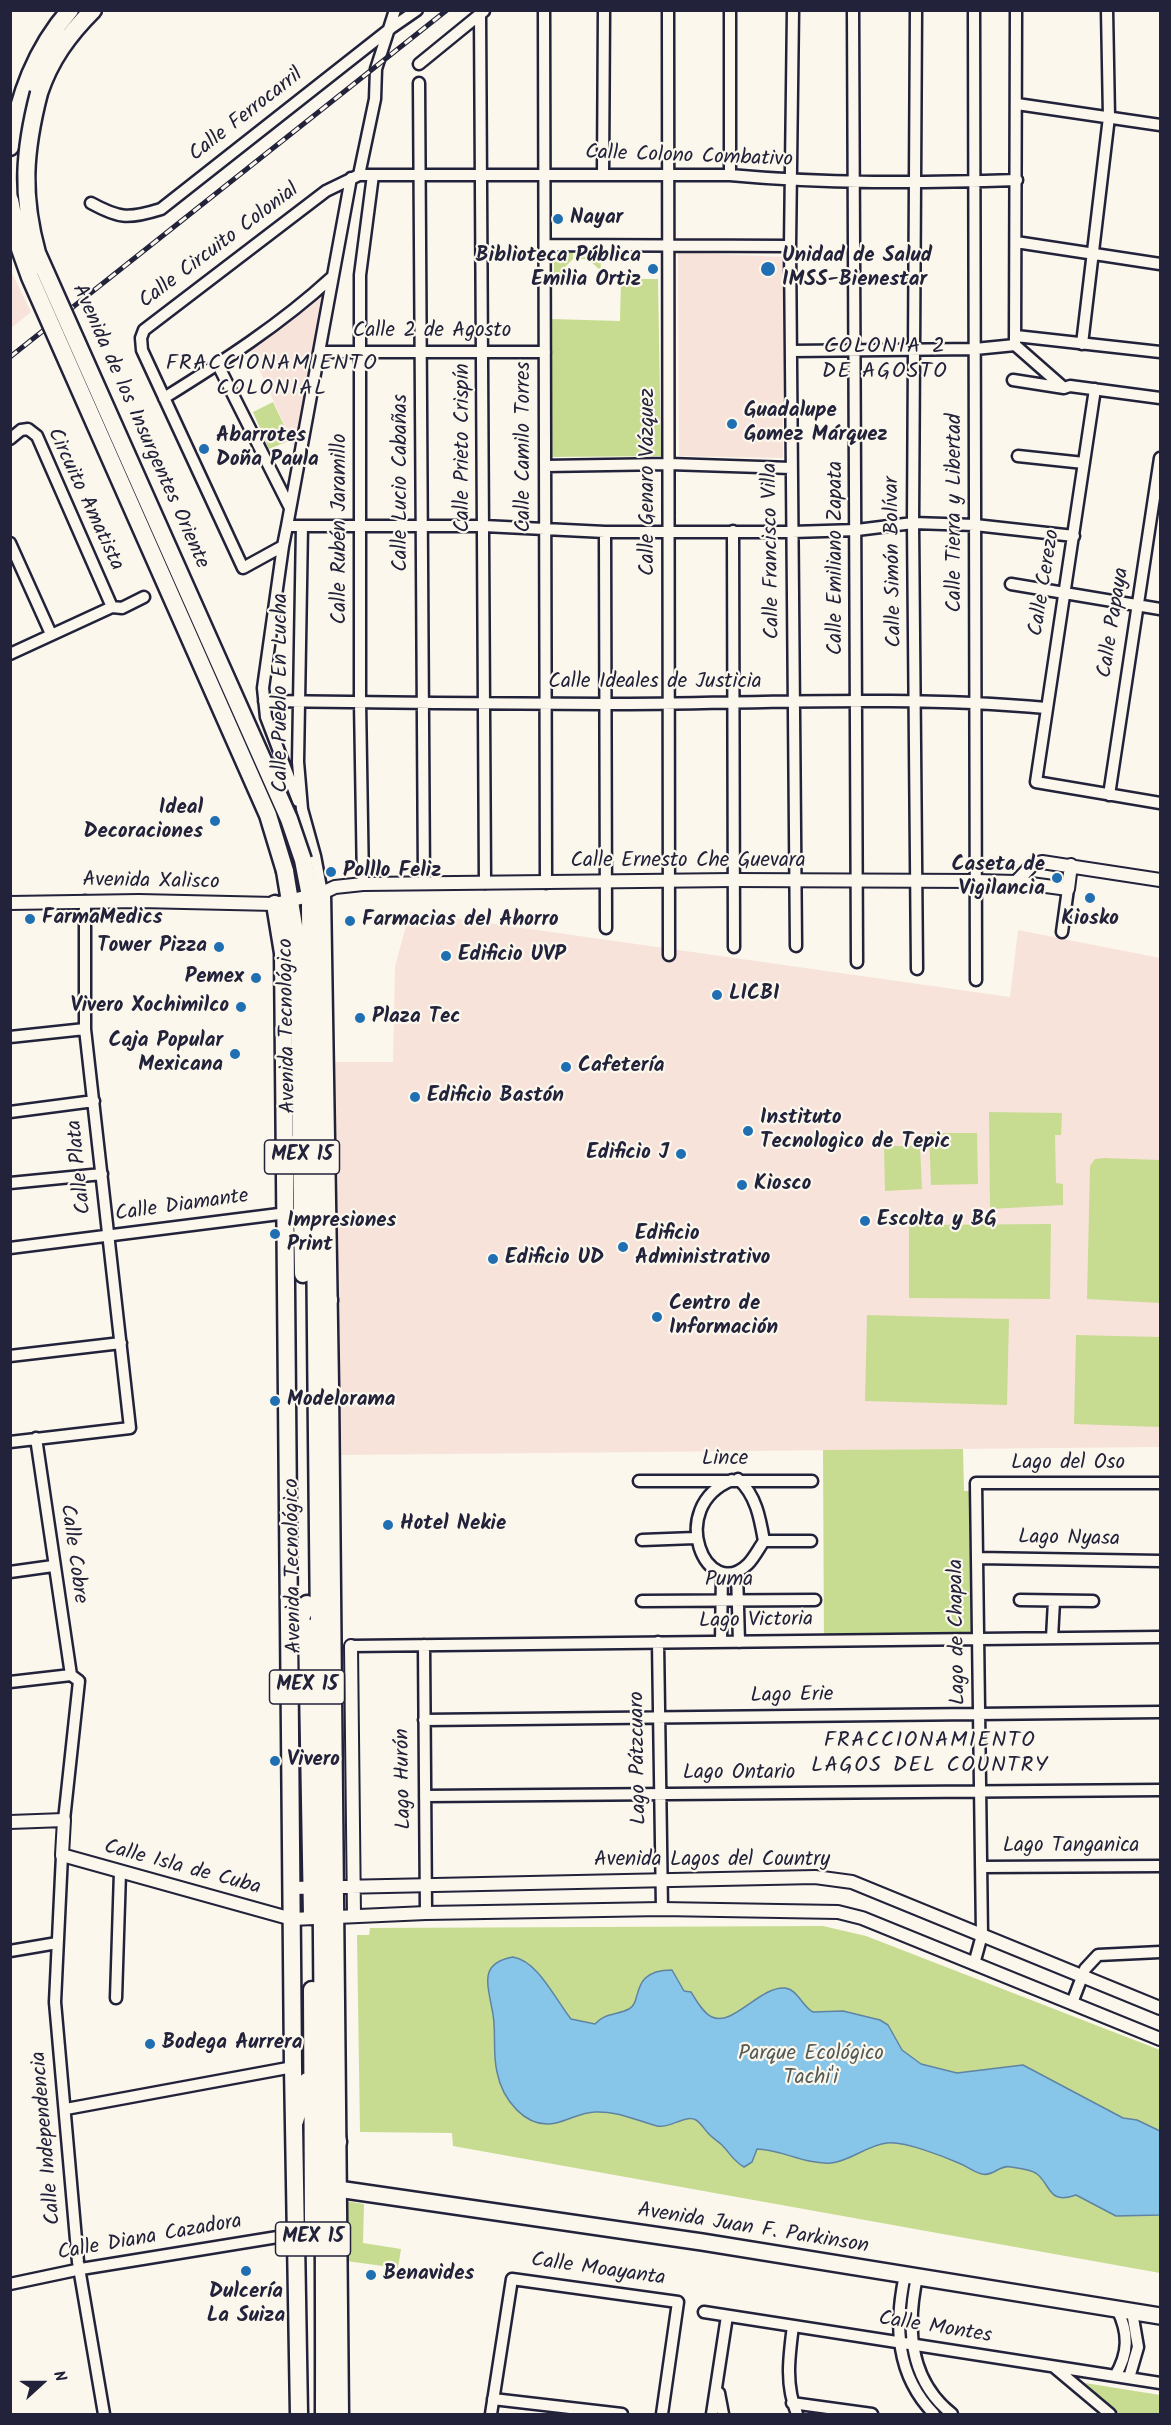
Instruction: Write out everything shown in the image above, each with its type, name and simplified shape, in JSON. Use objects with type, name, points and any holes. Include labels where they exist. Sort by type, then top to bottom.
[{"type":"main road","name":"Avenida de los Insurgentes Oriente","points":[[70,10],[38,56],[31,92],[25,188],[27,216],[37,253],[289,819],[303,860]]},
{"type":"main road","name":"Avenida de los Insurgentes Oriente","points":[[10,147],[31,92],[65,41],[93,10]]},
{"type":"main road","name":"Avenida de los Insurgentes Oriente","points":[[10,200],[20,249],[30,277],[268,815],[285,871]]},
{"type":"main road","name":"Avenida Tecnológico","points":[[303,860],[316,895],[329,1300],[333,1768],[323,1887]]},
{"type":"main road","name":"Avenida Tecnológico","points":[[285,871],[283,953],[293,2067],[299,2415]]},
{"type":"main road","name":"Avenida Tecnológico","points":[[316,895],[314,1267],[325,2083],[324,2415]]},
{"type":"main road","name":"Avenida Tecnológico","points":[[283,903],[298,950],[307,1604],[323,1919],[338,2142],[340,2415]]},
{"type":"main road","points":[[286,1166],[302,1136]]},
{"type":"main road","points":[[314,1267],[329,1300]]},
{"type":"main road","points":[[290,1644],[307,1604]]},
{"type":"main road","points":[[320,1692],[333,1718]]},
{"type":"main road","points":[[322,1791],[333,1768]]},
{"type":"main road","name":"Avenida Tecnológico","points":[[314,2415],[312,2063],[323,1919]]},
{"type":"main road","points":[[295,2121],[312,2063]]},
{"type":"main road","points":[[325,2083],[338,2142]]},
{"type":"main road","name":"Avenida Juan F. Parkinson","points":[[338,2189],[1161,2316]]},
{"type":"street","points":[[302,809],[266,717],[262,688],[283,546],[331,278],[375,99],[376,69],[391,28],[394,10]]},
{"type":"street","name":"Calle Ferrocarril","points":[[91,203],[110,214],[124,217],[135,217],[161,209],[417,10]]},
{"type":"street","name":"Calle Camilo Torres","points":[[544,10],[546,883]]},
{"type":"street","points":[[603,175],[604,10]]},
{"type":"street","name":"Calle Genaro Vázquez","points":[[668,10],[669,954]]},
{"type":"street","points":[[730,10],[730,175]]},
{"type":"street","name":"Calle Francisco Villa","points":[[793,10],[790,246],[796,946]]},
{"type":"street","name":"Calle Emiliano Zapata","points":[[853,10],[857,530],[857,962]]},
{"type":"street","name":"Calle Simón Bolívar","points":[[916,10],[917,182],[913,351],[913,523],[917,969]]},
{"type":"street","name":"Calle Tierra y Libertad","points":[[974,10],[976,980]]},
{"type":"street","points":[[1016,10],[1016,341],[1067,387]]},
{"type":"street","points":[[1082,344],[1109,117],[1107,10]]},
{"type":"street","points":[[419,64],[482,12]]},
{"type":"street","name":"Calle Prieto Crispín","points":[[482,12],[484,526],[482,702],[485,883]]},
{"type":"street","name":"Calle Lucio Cabañas","points":[[419,83],[424,884]]},
{"type":"street","points":[[1017,104],[1161,126]]},
{"type":"street","name":"Calle Rubén Jaramillo","points":[[363,884],[360,702],[360,275],[373,175]]},
{"type":"street","name":"Calle Colono Combativo","points":[[355,176],[730,175],[791,181],[1017,180]]},
{"type":"street","name":"Calle Circuito Colonial","points":[[283,546],[243,568],[142,350],[141,338],[144,330],[326,191],[355,176]]},
{"type":"street","points":[[1016,242],[1161,264]]},
{"type":"street","points":[[545,245],[790,246]]},
{"type":"street","points":[[164,398],[218,365],[331,278]]},
{"type":"street","points":[[792,351],[975,349],[1016,341],[1082,344],[1161,352]]},
{"type":"street","name":"Calle 2 de Agosto","points":[[319,352],[545,352]]},
{"type":"street","points":[[218,365],[290,508]]},
{"type":"street","points":[[1012,380],[1053,388],[1095,389],[1161,398]]},
{"type":"street","name":"Calle Cerezo","points":[[1095,389],[1036,782],[1109,795]]},
{"type":"street","name":"Circuito Amatista","points":[[10,439],[21,430],[28,429],[37,436],[112,607]]},
{"type":"street","points":[[1018,456],[1084,463]]},
{"type":"street","name":"Calle Papaya","points":[[1109,795],[1161,458]]},
{"type":"street","points":[[545,466],[669,464],[791,468]]},
{"type":"street","points":[[287,526],[422,525],[605,532],[792,532],[857,530],[913,523],[975,525],[1074,536]]},
{"type":"street","name":"Calle Pueblo En Lucha","points":[[302,526],[298,701],[302,809],[315,856],[316,895]]},
{"type":"street","points":[[733,531],[734,947]]},
{"type":"street","points":[[605,532],[606,928]]},
{"type":"street","points":[[10,543],[51,634]]},
{"type":"street","points":[[1011,584],[1161,609]]},
{"type":"street","points":[[10,654],[112,607],[122,608],[144,597]]},
{"type":"street","name":"Calle Ideales de Justicia","points":[[264,701],[605,704],[916,701],[976,702],[1046,708]]},
{"type":"street","points":[[1109,795],[1161,803]]},
{"type":"street","points":[[1016,882],[1032,864],[1042,862],[1161,880]]},
{"type":"street","points":[[1062,932],[1071,865]]},
{"type":"street","name":"Calle Ernesto Che Guevara","points":[[316,895],[335,887],[363,884],[670,880],[977,881],[1016,882],[1068,889]]},
{"type":"street","name":"Avenida Xalisco","points":[[10,903],[85,901],[283,903],[316,895]]},
{"type":"street","name":"Calle Plata","points":[[36,1438],[130,1428],[85,1029],[85,901]]},
{"type":"street","points":[[10,1037],[85,1029]]},
{"type":"street","points":[[10,1112],[93,1101]]},
{"type":"street","points":[[10,1183],[102,1174]]},
{"type":"street","name":"Calle Diamante","points":[[10,1248],[287,1213]]},
{"type":"street","points":[[10,1356],[121,1343]]},
{"type":"street","points":[[10,1442],[36,1438]]},
{"type":"street","name":"Calle Cobre","points":[[36,1438],[53,1566],[71,1675],[79,1681],[64,1820]]},
{"type":"street","name":"Lince","points":[[639,1481],[812,1481]]},
{"type":"street","points":[[738,1481],[760,1517],[764,1541],[749,1564],[737,1572],[722,1573],[715,1571],[707,1562],[695,1538],[700,1508],[718,1485],[738,1481]]},
{"type":"street","name":"Lago del Oso","points":[[976,1483],[1161,1483]]},
{"type":"street","name":"Lago de Chapala","points":[[974,1964],[982,1929],[976,1483]]},
{"type":"street","points":[[642,1540],[695,1538]]},
{"type":"street","points":[[764,1541],[811,1541]]},
{"type":"street","name":"Lago Nyasa","points":[[977,1558],[1161,1561]]},
{"type":"street","points":[[10,1572],[53,1566]]},
{"type":"street","points":[[737,1572],[739,1642]]},
{"type":"street","points":[[721,1642],[722,1573]]},
{"type":"street","name":"Puma","points":[[642,1601],[815,1600]]},
{"type":"street","points":[[1020,1600],[1094,1601]]},
{"type":"street","points":[[1052,1638],[1054,1601]]},
{"type":"street","name":"Lago Victoria","points":[[351,1646],[1161,1637]]},
{"type":"street","name":"Lago Pátzcuaro","points":[[658,1642],[662,1910]]},
{"type":"street","points":[[351,1646],[354,1916]]},
{"type":"street","name":"Lago Hurón","points":[[424,1646],[426,1913]]},
{"type":"street","points":[[10,1682],[71,1675]]},
{"type":"street","name":"Lago Erie","points":[[424,1720],[1161,1712]]},
{"type":"street","name":"Lago Ontario","points":[[425,1796],[1161,1790]]},
{"type":"street","points":[[10,1822],[64,1820],[62,1856]]},
{"type":"street","name":"Calle Isla de Cuba","points":[[62,1856],[292,1919],[323,1919]]},
{"type":"street","name":"Calle Independencia","points":[[62,1856],[55,2002],[81,2269],[104,2415]]},
{"type":"street","name":"Lago Tanganica","points":[[981,1867],[1161,1866]]},
{"type":"street","points":[[116,1998],[120,1872]]},
{"type":"street","name":"Avenida Lagos del Country","points":[[292,1888],[815,1877],[852,1882],[982,1929],[1083,1976],[1161,2008]]},
{"type":"street","points":[[323,1919],[426,1913],[662,1910],[838,1912],[862,1918],[1161,2039]]},
{"type":"street","points":[[10,1951],[57,1943]]},
{"type":"street","points":[[1072,2003],[1091,1959],[1098,1954],[1161,1952]]},
{"type":"street","points":[[66,2109],[293,2067]]},
{"type":"street","name":"Calle Diana Cazadora","points":[[10,2284],[81,2269],[296,2234]]},
{"type":"street","points":[[911,2276],[898,2328],[904,2368],[912,2386],[934,2415]]},
{"type":"street","points":[[911,2276],[910,2327],[918,2370],[927,2388],[947,2413]]},
{"type":"street","name":"Calle Moayanta","points":[[493,2399],[512,2279],[678,2302],[662,2415]]},
{"type":"street","points":[[1115,2376],[1124,2358],[1126,2341],[1124,2310]]},
{"type":"street","points":[[1124,2310],[1138,2347],[1129,2379]]},
{"type":"street","name":"Calle Montes","points":[[704,2312],[1161,2383]]},
{"type":"street","points":[[712,2415],[727,2316]]},
{"type":"street","points":[[794,2326],[788,2364],[792,2403],[797,2415]]},
{"type":"street","points":[[1054,2367],[1110,2415]]},
{"type":"street","points":[[717,2384],[723,2415]]},
{"type":"street","points":[[491,2415],[493,2399],[622,2415]]},
{"type":"street","points":[[792,2403],[872,2415]]},
{"type":"shaded area","points":[[678,252],[783,257],[783,458],[679,456]]},
{"type":"shaded area","points":[[10,269],[31,312],[11,328],[10,328]]},
{"type":"shaded area","points":[[321,297],[322,299],[294,446],[249,347]]},
{"type":"shaded area","name":"Instituto Tecnologico de Tepic","points":[[410,912],[1010,997],[1018,930],[1160,958],[1160,1447],[341,1455],[333,1062],[393,1062],[395,966]]},
{"type":"green space","points":[[554,252],[573,252],[573,259],[565,267],[561,280],[554,281]]},
{"type":"green space","points":[[576,252],[600,252],[601,271],[589,260],[576,258]]},
{"type":"green space","points":[[621,279],[658,279],[661,456],[551,457],[551,319],[620,321]]},
{"type":"green space","points":[[273,402],[291,440],[269,449],[253,412]]},
{"type":"green space","points":[[989,1112],[1062,1113],[1061,1135],[1055,1135],[1056,1183],[1063,1184],[1063,1205],[990,1209]]},
{"type":"green space","points":[[929,1133],[977,1133],[978,1184],[931,1185]]},
{"type":"green space","points":[[884,1146],[920,1146],[922,1189],[885,1191]]},
{"type":"green space","points":[[1095,1159],[1160,1160],[1160,1303],[1087,1299],[1090,1166]]},
{"type":"green space","points":[[1051,1224],[1050,1299],[909,1298],[909,1225]]},
{"type":"green space","points":[[867,1315],[1009,1319],[1007,1405],[865,1401]]},
{"type":"green space","points":[[1076,1335],[1160,1337],[1160,1427],[1074,1424]]},
{"type":"green space","points":[[963,1449],[964,1491],[974,1491],[976,1646],[824,1647],[823,1450]]},
{"type":"green space","name":"Parque Ecológico Tachi'i","points":[[823,1926],[866,1936],[1160,2050],[1160,2273],[453,2146],[452,2133],[360,2132],[357,1935],[369,1935],[370,1928]]},
{"type":"green space","points":[[345,2201],[364,2204],[363,2243],[401,2249],[398,2268],[346,2261]]},
{"type":"green space","points":[[1085,2383],[1160,2395],[1160,2414],[1119,2414]]},
{"type":"water","points":[[513,1957],[522,1960],[538,1973],[571,2019],[595,2024],[607,2016],[625,2011],[636,2000],[643,1980],[658,1971],[672,1970],[684,1991],[691,1992],[712,2017],[720,2019],[729,2016],[766,1993],[785,1988],[793,1991],[813,2012],[843,2011],[880,2020],[888,2025],[902,2050],[921,2064],[957,2073],[1023,2065],[1123,2118],[1137,2120],[1160,2131],[1160,2215],[1116,2216],[1076,2195],[1055,2196],[1042,2178],[1032,2171],[1003,2167],[990,2174],[982,2174],[935,2154],[895,2143],[880,2144],[831,2163],[812,2162],[775,2151],[757,2149],[752,2162],[744,2167],[734,2160],[699,2122],[692,2119],[657,2126],[619,2114],[595,2112],[556,2123],[534,2122],[517,2110],[504,2092],[496,2064],[488,1975],[495,1964]]},
{"type":"railway","points":[[10,357],[447,10]]},
{"type":"place","name":"Nayar","points":[[558,219]]},
{"type":"place","name":"Biblioteca Pública Emilia Ortiz","points":[[653,269]]},
{"type":"place","name":"Unidad de Salud IMSS-Bienestar","points":[[768,269]]},
{"type":"place","name":"Guadalupe Gomez Márquez","points":[[732,424]]},
{"type":"place","name":"Abarrotes Doña Paula","points":[[204,449]]},
{"type":"place","name":"Ideal Decoraciones","points":[[215,821]]},
{"type":"place","name":"Polllo Feliz","points":[[331,872]]},
{"type":"place","name":"Caseta de Vigilancia","points":[[1057,878]]},
{"type":"place","name":"Kiosko","points":[[1090,898]]},
{"type":"place","name":"FarmaMedics","points":[[30,919]]},
{"type":"place","name":"Farmacias del Ahorro","points":[[350,921]]},
{"type":"place","name":"Tower Pizza","points":[[219,947]]},
{"type":"place","name":"Edificio UVP","points":[[446,956]]},
{"type":"place","name":"Pemex","points":[[256,978]]},
{"type":"place","name":"LICBI","points":[[717,995]]},
{"type":"place","name":"Vivero Xochimilco","points":[[241,1007]]},
{"type":"place","name":"Plaza Tec","points":[[360,1018]]},
{"type":"place","name":"Caja Popular Mexicana","points":[[235,1054]]},
{"type":"place","name":"Cafetería","points":[[566,1067]]},
{"type":"place","name":"Edificio Bastón","points":[[415,1097]]},
{"type":"place","name":"Instituto Tecnologico de Tepic","points":[[748,1131]]},
{"type":"place","name":"Edificio J","points":[[681,1154]]},
{"type":"place","name":"Kiosco","points":[[742,1185]]},
{"type":"place","name":"Escolta y BG","points":[[865,1221]]},
{"type":"place","name":"Impresiones Print","points":[[275,1234]]},
{"type":"place","name":"Edificio Administrativo","points":[[623,1247]]},
{"type":"place","name":"Edificio UD","points":[[493,1259]]},
{"type":"place","name":"Centro de Información","points":[[657,1317]]},
{"type":"place","name":"Modelorama","points":[[275,1401]]},
{"type":"place","name":"Hotel Nekie","points":[[388,1525]]},
{"type":"place","name":"Vivero","points":[[275,1761]]},
{"type":"place","name":"Bodega Aurrera","points":[[150,2044]]},
{"type":"place","name":"Dulcería La Suiza","points":[[246,2271]]},
{"type":"place","name":"Benavides","points":[[371,2275]]},
{"type":"district","name":"COLONIA 2 DE AGOSTO","points":[[885,360]]},
{"type":"district","name":"FRACCIONAMIENTO COLONIAL","points":[[272,378]]},
{"type":"district","name":"FRACCIONAMIENTO LAGOS DEL COUNTRY","points":[[930,1754]]}]
